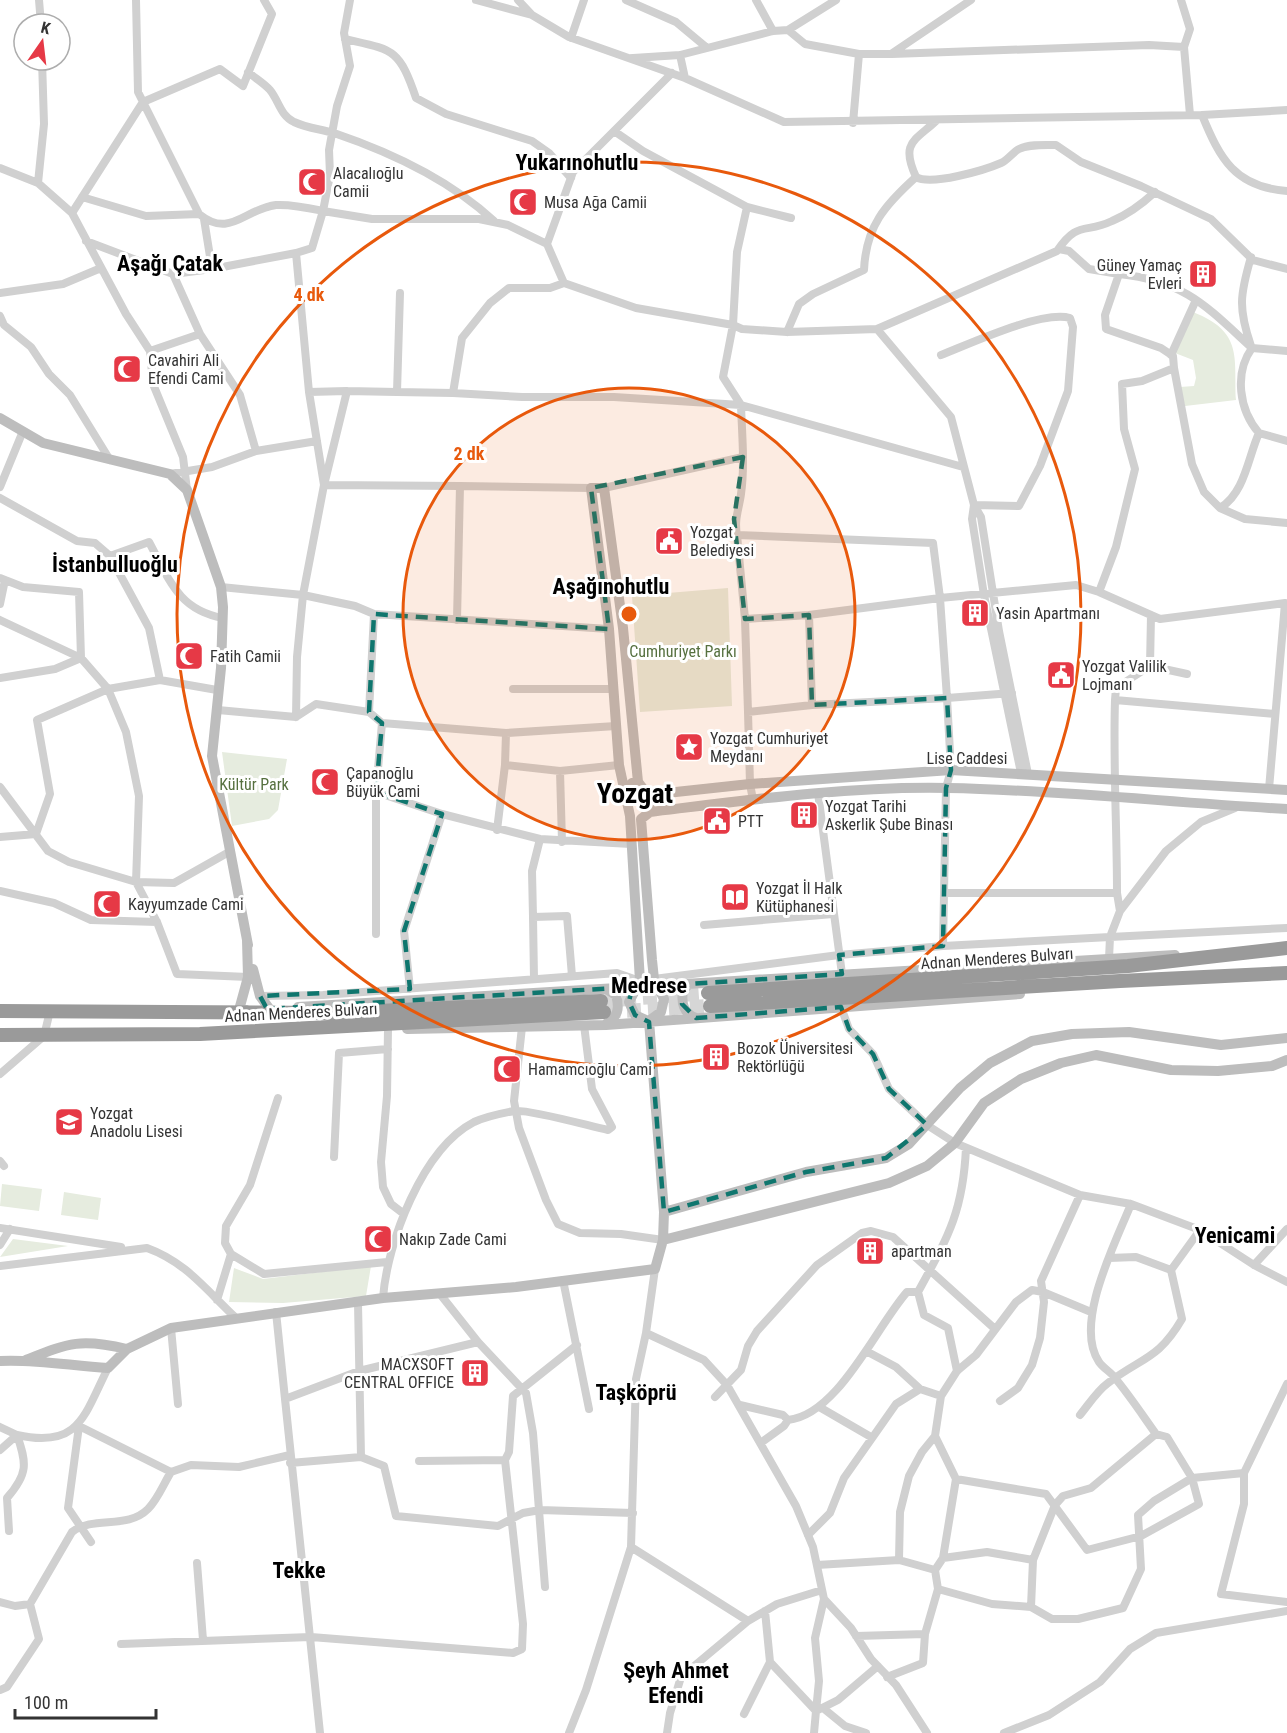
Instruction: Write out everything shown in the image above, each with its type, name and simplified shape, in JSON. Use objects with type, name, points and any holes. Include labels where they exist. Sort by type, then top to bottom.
[{"type":"highway","name":"Adnan Menderes Bulvarı","points":[[1287,948],[1128,966],[709,1000],[1287,974]]},
{"type":"highway","name":"Adnan Menderes Bulvarı","points":[[0,1011],[269,1010],[334,1013],[604,1007]]},
{"type":"highway","name":"Adnan Menderes Bulvarı","points":[[0,1035],[200,1034],[604,1007]]},
{"type":"street","points":[[136,0],[138,92],[201,216],[212,269]]},
{"type":"street","points":[[72,213],[143,102],[220,69],[243,86],[272,14],[264,0]]},
{"type":"street","points":[[87,241],[173,273],[212,269],[312,248],[323,211],[330,175],[329,150],[337,106],[350,66],[349,47],[345,39],[350,0]]},
{"type":"street","points":[[476,0],[532,15],[571,38],[685,78],[784,122],[853,123],[1202,115],[1287,110]]},
{"type":"street","points":[[518,0],[532,15]]},
{"type":"street","points":[[571,38],[584,0]]},
{"type":"street","points":[[626,0],[676,22],[706,47]]},
{"type":"street","points":[[756,0],[773,31]]},
{"type":"street","points":[[633,58],[680,55],[773,31],[788,30],[836,0]]},
{"type":"street","points":[[891,54],[971,0]]},
{"type":"street","points":[[1181,0],[1190,29],[1184,47],[1190,115]]},
{"type":"street","points":[[788,30],[805,44],[859,54],[1149,45],[1184,47]]},
{"type":"street","points":[[345,39],[379,46],[395,54],[407,72],[416,98],[446,114],[532,141],[549,153],[571,178]]},
{"type":"street","points":[[853,123],[859,54]]},
{"type":"street","points":[[680,55],[685,78]]},
{"type":"street","points":[[38,183],[44,124],[42,72]]},
{"type":"street","points":[[248,72],[268,88],[284,115],[292,121],[332,133],[397,159],[445,184],[476,204],[495,222]]},
{"type":"street","points":[[547,244],[573,172],[672,73]]},
{"type":"street","points":[[1202,115],[1227,166],[1250,184],[1287,191]]},
{"type":"street","points":[[937,120],[916,136],[908,153],[916,177],[921,180],[968,174],[1001,163],[1019,149],[1056,144],[1081,162],[1155,192],[1211,219],[1251,257],[1287,269]]},
{"type":"street","points":[[614,130],[643,152],[747,207],[791,218]]},
{"type":"street","points":[[0,168],[38,183],[72,213],[101,268],[150,351],[153,384],[183,457],[187,490],[221,587],[223,618],[213,756],[247,940],[260,996],[269,1010]]},
{"type":"street","points":[[787,332],[799,304],[813,294],[864,270],[869,237],[880,212],[916,177]]},
{"type":"street","points":[[453,393],[462,338],[490,303],[509,288],[550,288],[564,283],[636,308],[733,325],[742,329],[787,332],[877,329],[998,274],[1039,260],[1059,249],[1072,232],[1111,222],[1131,212],[1155,192]]},
{"type":"street","points":[[82,197],[146,216],[201,216],[210,224],[223,226],[277,205],[372,219],[479,219],[508,225],[547,244],[564,283]]},
{"type":"street","points":[[747,207],[737,252],[733,325],[723,377],[741,405],[743,457],[741,495],[735,519],[745,619],[750,784],[753,800]]},
{"type":"street","points":[[1059,249],[1069,251],[1089,269],[1170,284],[1209,307],[1252,348],[1287,351]]},
{"type":"street","points":[[296,253],[309,392],[324,485]]},
{"type":"street","points":[[1251,257],[1241,294],[1243,322],[1252,348]]},
{"type":"street","points":[[0,293],[63,284],[101,268]]},
{"type":"street","points":[[173,273],[200,334],[240,395],[256,451]]},
{"type":"street","points":[[1119,274],[1105,315],[1106,329],[1161,348],[1170,355],[1192,464],[1204,492],[1220,508],[1245,519],[1287,523]]},
{"type":"street","points":[[398,392],[400,293]]},
{"type":"street","points":[[1170,355],[1196,300]]},
{"type":"street","points":[[0,316],[4,325],[31,347],[49,374],[70,395],[110,460]]},
{"type":"street","points":[[941,355],[1000,331],[1053,317],[1070,318],[1073,327],[1068,391],[1040,466],[1018,506],[974,505]]},
{"type":"street","points":[[877,329],[951,417],[974,505],[972,519],[1024,774]]},
{"type":"street","points":[[150,351],[200,334]]},
{"type":"street","points":[[1252,348],[1242,362],[1240,383],[1250,422],[1259,433],[1287,441]]},
{"type":"street","points":[[1099,592],[1116,547],[1135,469],[1125,429],[1122,384],[1142,381],[1174,368]]},
{"type":"street","points":[[296,717],[297,657],[303,595],[324,485],[347,391]]},
{"type":"street","points":[[309,392],[614,397],[741,405],[963,467]]},
{"type":"street","points":[[0,418],[43,443],[170,474],[212,467],[256,451],[317,441]]},
{"type":"street","points":[[0,487],[22,431]]},
{"type":"street","points":[[1220,508],[1235,492],[1245,475],[1251,450],[1259,433]]},
{"type":"street","points":[[324,485],[604,488],[743,457]]},
{"type":"street","points":[[170,474],[187,490]]},
{"type":"street","points":[[457,620],[460,486]]},
{"type":"street","points":[[591,488],[609,628],[619,765],[624,784],[640,816],[655,983],[664,999],[661,1012],[649,1021]]},
{"type":"street","points":[[604,488],[623,628],[638,782],[648,795],[632,844],[638,984],[631,994],[631,1009],[635,1015],[649,1021]]},
{"type":"street","points":[[0,498],[77,541],[94,543],[110,556],[149,628],[160,680]]},
{"type":"street","points":[[737,535],[933,543],[940,598],[951,770],[946,788],[944,946]]},
{"type":"street","points":[[110,556],[149,542],[176,592],[201,614],[223,618]]},
{"type":"street","points":[[0,604],[2,579],[23,587],[79,592],[81,658]]},
{"type":"street","points":[[745,619],[809,615],[940,598],[1076,585],[1099,592],[1160,619],[1286,602],[1269,789]]},
{"type":"street","points":[[221,587],[303,595],[356,606],[374,614],[609,628]]},
{"type":"street","points":[[369,712],[374,614]]},
{"type":"street","points":[[809,615],[812,705]]},
{"type":"street","points":[[1150,666],[1151,615]]},
{"type":"street","points":[[0,620],[81,658],[108,689],[126,732],[140,796],[136,882],[157,922],[177,974],[248,977]]},
{"type":"street","points":[[0,678],[55,669],[81,658]]},
{"type":"street","points":[[1120,911],[1117,893],[1117,795],[1113,779],[1116,688],[1150,666],[1187,674]]},
{"type":"street","points":[[36,834],[50,794],[37,720],[108,689],[160,680],[217,690]]},
{"type":"street","points":[[513,689],[614,689]]},
{"type":"street","points":[[748,712],[812,705],[1008,693]]},
{"type":"street","points":[[1115,700],[1275,714]]},
{"type":"street","points":[[218,710],[296,717],[316,704],[369,712],[382,723],[506,733],[616,726]]},
{"type":"street","points":[[376,934],[376,792],[382,723]]},
{"type":"street","points":[[497,830],[505,765],[506,733]]},
{"type":"street","points":[[505,765],[560,771],[619,765]]},
{"type":"street","name":"Lise Caddesi","points":[[648,795],[750,784],[951,770],[1287,790]]},
{"type":"street","points":[[560,771],[562,842]]},
{"type":"street","points":[[624,784],[638,782]]},
{"type":"street","points":[[0,787],[48,851],[69,862],[136,882],[174,883],[229,852]]},
{"type":"street","name":"Lise Caddesi","points":[[640,816],[818,793],[946,788],[1117,795],[1287,809]]},
{"type":"street","points":[[376,792],[497,830],[540,839],[562,842],[632,844]]},
{"type":"street","points":[[818,793],[842,974]]},
{"type":"street","points":[[1109,958],[1110,937],[1120,911],[1166,851],[1201,822],[1237,806]]},
{"type":"street","points":[[410,988],[404,931],[442,814]]},
{"type":"street","points":[[0,837],[36,834]]},
{"type":"street","points":[[534,979],[532,871],[540,839]]},
{"type":"street","points":[[0,891],[54,903],[91,920],[157,922]]},
{"type":"street","points":[[944,893],[1117,893]]},
{"type":"street","points":[[704,925],[833,914]]},
{"type":"street","points":[[533,916],[567,916],[572,976]]},
{"type":"street","points":[[655,983],[839,955],[944,946],[1287,928]]},
{"type":"street","points":[[239,1010],[248,977],[247,940]]},
{"type":"street","points":[[200,1034],[584,1025],[604,1007],[638,984],[689,984],[1265,949]]},
{"type":"street","points":[[260,996],[617,973],[638,984]]},
{"type":"street","points":[[604,1007],[649,1021],[1287,974]]},
{"type":"street","points":[[689,984],[683,990],[682,1004],[688,1015],[696,1018]]},
{"type":"street","points":[[841,1007],[849,1029],[873,1054],[889,1089],[927,1125],[955,1143],[1080,1195],[1131,1204],[1200,1230],[1254,1265],[1287,1282]]},
{"type":"street","points":[[0,1074],[44,1036],[50,1011]]},
{"type":"street","points":[[570,1733],[586,1690],[630,1547],[636,1379],[663,1240],[664,1212],[649,1021]]},
{"type":"street","points":[[383,1298],[387,1262],[412,1194],[448,1142],[475,1121],[516,1111],[608,1130],[612,1127],[592,1089],[584,1025]]},
{"type":"street","points":[[522,1026],[514,1101],[519,1128],[546,1200],[558,1224],[580,1233],[621,1234],[663,1240],[889,1183],[927,1166],[955,1143],[984,1103],[1021,1078],[1061,1063],[1096,1055],[1171,1070],[1218,1071],[1272,1066],[1287,1060]]},
{"type":"street","points":[[388,1029],[387,1096],[381,1162],[383,1187],[391,1204],[404,1214]]},
{"type":"street","points":[[664,1212],[806,1172],[886,1158],[909,1144],[960,1088],[990,1064],[1032,1041],[1072,1034],[1129,1032],[1221,1044],[1287,1038]]},
{"type":"street","points":[[334,1157],[339,1053],[388,1049]]},
{"type":"street","points":[[278,1098],[250,1185],[226,1226],[225,1243],[231,1254],[264,1274],[387,1262]]},
{"type":"street","points":[[957,1371],[948,1328],[924,1316],[918,1292],[942,1252],[958,1211],[964,1185],[966,1148]]},
{"type":"street","points":[[1000,1401],[1018,1388],[1032,1365],[1040,1338],[1043,1292],[1041,1281],[1080,1195]]},
{"type":"street","points":[[956,1479],[1047,1494],[1087,1550],[1141,1536],[1199,1504],[1192,1478],[1167,1437],[1156,1434],[1115,1378],[1099,1362],[1094,1350],[1091,1312],[1109,1258],[1131,1204]]},
{"type":"street","points":[[0,1228],[132,1248]]},
{"type":"street","points":[[0,1245],[10,1229]]},
{"type":"street","points":[[1254,1265],[1287,1229]]},
{"type":"street","points":[[1080,1415],[1115,1378],[1156,1354],[1171,1338],[1182,1319],[1171,1270],[1200,1230]]},
{"type":"street","points":[[715,1397],[741,1370],[748,1346],[757,1331],[817,1265],[862,1233],[871,1231],[893,1237],[995,1329]]},
{"type":"street","points":[[0,1266],[132,1248],[147,1248],[169,1256],[188,1269],[237,1318]]},
{"type":"street","points":[[217,1300],[231,1254]]},
{"type":"street","points":[[1109,1258],[1136,1257],[1171,1270]]},
{"type":"street","points":[[92,1542],[68,1508],[79,1426],[108,1368],[127,1349],[171,1328],[276,1312],[383,1298],[440,1294],[656,1269]]},
{"type":"street","points":[[564,1280],[589,1409]]},
{"type":"street","points":[[899,1560],[900,1512],[909,1476],[922,1452],[935,1436],[941,1396],[957,1371],[975,1355],[995,1329],[1032,1290],[1043,1292],[1091,1312]]},
{"type":"street","points":[[788,1420],[798,1419],[821,1408],[866,1351],[897,1303],[907,1292],[918,1292]]},
{"type":"street","points":[[440,1294],[478,1342],[526,1393],[533,1433],[545,1587]]},
{"type":"street","points":[[358,1303],[361,1457]]},
{"type":"street","points":[[276,1312],[320,1733]]},
{"type":"street","points":[[171,1328],[178,1404]]},
{"type":"street","points":[[646,1333],[704,1360],[727,1385],[762,1442],[808,1534],[823,1595],[815,1638],[819,1710],[814,1733]]},
{"type":"street","points":[[25,1360],[66,1344],[95,1342],[127,1349]]},
{"type":"street","points":[[285,1398],[359,1371],[478,1342]]},
{"type":"street","points":[[121,1644],[311,1637],[513,1653],[522,1649],[522,1624],[505,1460],[508,1452],[513,1396],[520,1388],[577,1345]]},
{"type":"street","points":[[866,1351],[896,1367],[920,1389],[941,1396]]},
{"type":"street","points":[[0,1361],[25,1360],[50,1365],[108,1368]]},
{"type":"street","points":[[1287,1384],[1244,1473],[1244,1504],[1221,1594],[1287,1602]]},
{"type":"street","points":[[808,1534],[830,1513],[844,1478],[896,1404],[920,1389]]},
{"type":"street","points":[[740,1405],[783,1415],[788,1420]]},
{"type":"street","points":[[821,1408],[871,1437]]},
{"type":"street","points":[[762,1442],[784,1426],[788,1420]]},
{"type":"street","points":[[0,1428],[17,1435],[60,1437],[79,1426]]},
{"type":"street","points":[[79,1426],[171,1472]]},
{"type":"street","points":[[1031,1607],[1033,1560],[1055,1505],[1063,1496],[1091,1488],[1156,1434]]},
{"type":"street","points":[[0,1450],[17,1435]]},
{"type":"street","points":[[9,1530],[7,1498],[23,1476],[25,1463],[17,1435]]},
{"type":"street","points":[[887,1677],[923,1663],[925,1634],[939,1589],[935,1569],[943,1558],[956,1479],[935,1436]]},
{"type":"street","points":[[0,1690],[7,1687],[39,1639],[30,1604],[72,1532],[80,1526],[130,1520],[148,1509],[171,1472],[191,1465],[239,1467],[290,1459],[361,1457],[384,1466],[396,1516],[498,1526],[523,1513],[540,1510],[633,1513]]},
{"type":"street","points":[[419,1461],[505,1460]]},
{"type":"street","points":[[939,1589],[992,1604],[1031,1607],[1052,1618],[1078,1619],[1123,1608],[1141,1569],[1141,1536],[1138,1515],[1154,1501],[1192,1478],[1244,1473]]},
{"type":"street","points":[[630,1547],[748,1621]]},
{"type":"street","points":[[943,1558],[987,1552],[1033,1560]]},
{"type":"street","points":[[817,1565],[899,1560],[935,1569]]},
{"type":"street","points":[[197,1563],[203,1640]]},
{"type":"street","points":[[667,1733],[670,1713],[681,1677],[748,1621],[777,1604],[823,1595]]},
{"type":"street","points":[[823,1595],[927,1733]]},
{"type":"street","points":[[0,1602],[15,1606],[30,1604]]},
{"type":"street","points":[[744,1714],[770,1662],[765,1611]]},
{"type":"street","points":[[1004,1733],[1050,1715],[1100,1682],[1130,1649],[1155,1634],[1287,1611]]},
{"type":"street","points":[[856,1636],[925,1634]]},
{"type":"street","points":[[770,1662],[819,1710],[846,1726],[866,1733]]},
{"type":"street","points":[[819,1710],[838,1700],[878,1666]]},
{"type":"highlighted area","points":[[743,457],[734,519],[745,619],[809,615],[812,705],[947,698],[951,770],[946,788],[943,946],[839,955],[842,974],[689,984],[683,990],[682,1004],[696,1018],[841,1007],[849,1029],[873,1054],[889,1089],[927,1125],[886,1158],[806,1172],[664,1212],[649,1022],[635,1015],[629,1002],[632,987],[267,1009],[260,996],[410,989],[404,931],[442,814],[376,792],[382,723],[369,712],[374,614],[609,629],[591,488]]},
{"type":"green space","points":[[1193,312],[1221,328],[1228,337],[1235,358],[1236,400],[1185,406],[1180,387],[1194,386],[1196,378],[1193,360],[1175,353]]},
{"type":"green space","name":"Cumhuriyet Parkı","points":[[728,588],[732,706],[640,712],[632,596]]},
{"type":"green space","name":"Kültür Park","points":[[222,752],[287,759],[278,810],[269,819],[232,826]]},
{"type":"green space","points":[[2,1184],[42,1189],[39,1211],[0,1206]]},
{"type":"green space","points":[[64,1192],[101,1198],[98,1220],[61,1215]]},
{"type":"green space","points":[[13,1239],[68,1246],[0,1257]]},
{"type":"green space","points":[[371,1266],[366,1296],[283,1303],[229,1302],[234,1268],[263,1279]]},
{"type":"tunnel","points":[[601,1001],[708,993]]},
{"type":"tunnel","points":[[606,1012],[710,1006]]},
{"type":"place","name":"Alacalıoğlu Camii","points":[[312,182]]},
{"type":"place","name":"Musa Ağa Camii","points":[[523,202]]},
{"type":"place","name":"Güney Yamaç Evleri","points":[[1203,274]]},
{"type":"place","name":"Cavahiri Ali Efendi Cami","points":[[127,369]]},
{"type":"place","name":"Yozgat Belediyesi","points":[[669,541]]},
{"type":"place","name":"Yasin Apartmanı","points":[[975,613]]},
{"type":"place","name":"Fatih Camii","points":[[189,656]]},
{"type":"place","name":"Yozgat Valilik Lojmanı","points":[[1061,675]]},
{"type":"place","name":"Yozgat Cumhuriyet Meydanı","points":[[689,747]]},
{"type":"place","name":"Çapanoğlu Büyük Cami","points":[[325,782]]},
{"type":"place","name":"Yozgat Tarihi Askerlik Şube Binası","points":[[804,815]]},
{"type":"place","name":"PTT","points":[[717,821]]},
{"type":"place","name":"Yozgat İl Halk Kütüphanesi","points":[[735,897]]},
{"type":"place","name":"Kayyumzade Cami","points":[[107,904]]},
{"type":"place","name":"Bozok Üniversitesi Rektörlüğü","points":[[716,1057]]},
{"type":"place","name":"Hamamcıoğlu Cami","points":[[507,1069]]},
{"type":"place","name":"Yozgat Anadolu Lisesi","points":[[69,1122]]},
{"type":"place","name":"Nakıp Zade Cami","points":[[378,1239]]},
{"type":"place","name":"apartman","points":[[870,1251]]},
{"type":"place","name":"MACXSOFT CENTRAL OFFICE","points":[[475,1373]]},
{"type":"district","name":"Yukarınohutlu","points":[[577,162]]},
{"type":"district","name":"Aşağı Çatak","points":[[170,263]]},
{"type":"district","name":"İstanbulluoğlu","points":[[115,564]]},
{"type":"district","name":"Aşağınohutlu","points":[[611,586]]},
{"type":"district","name":"Yozgat","points":[[635,793]]},
{"type":"district","name":"Medrese","points":[[649,985]]},
{"type":"district","name":"Yenicami","points":[[1235,1235]]},
{"type":"district","name":"Taşköprü","points":[[636,1392]]},
{"type":"district","name":"Tekke","points":[[299,1570]]},
{"type":"district","name":"Şeyh Ahmet Efendi","points":[[676,1682]]}]
